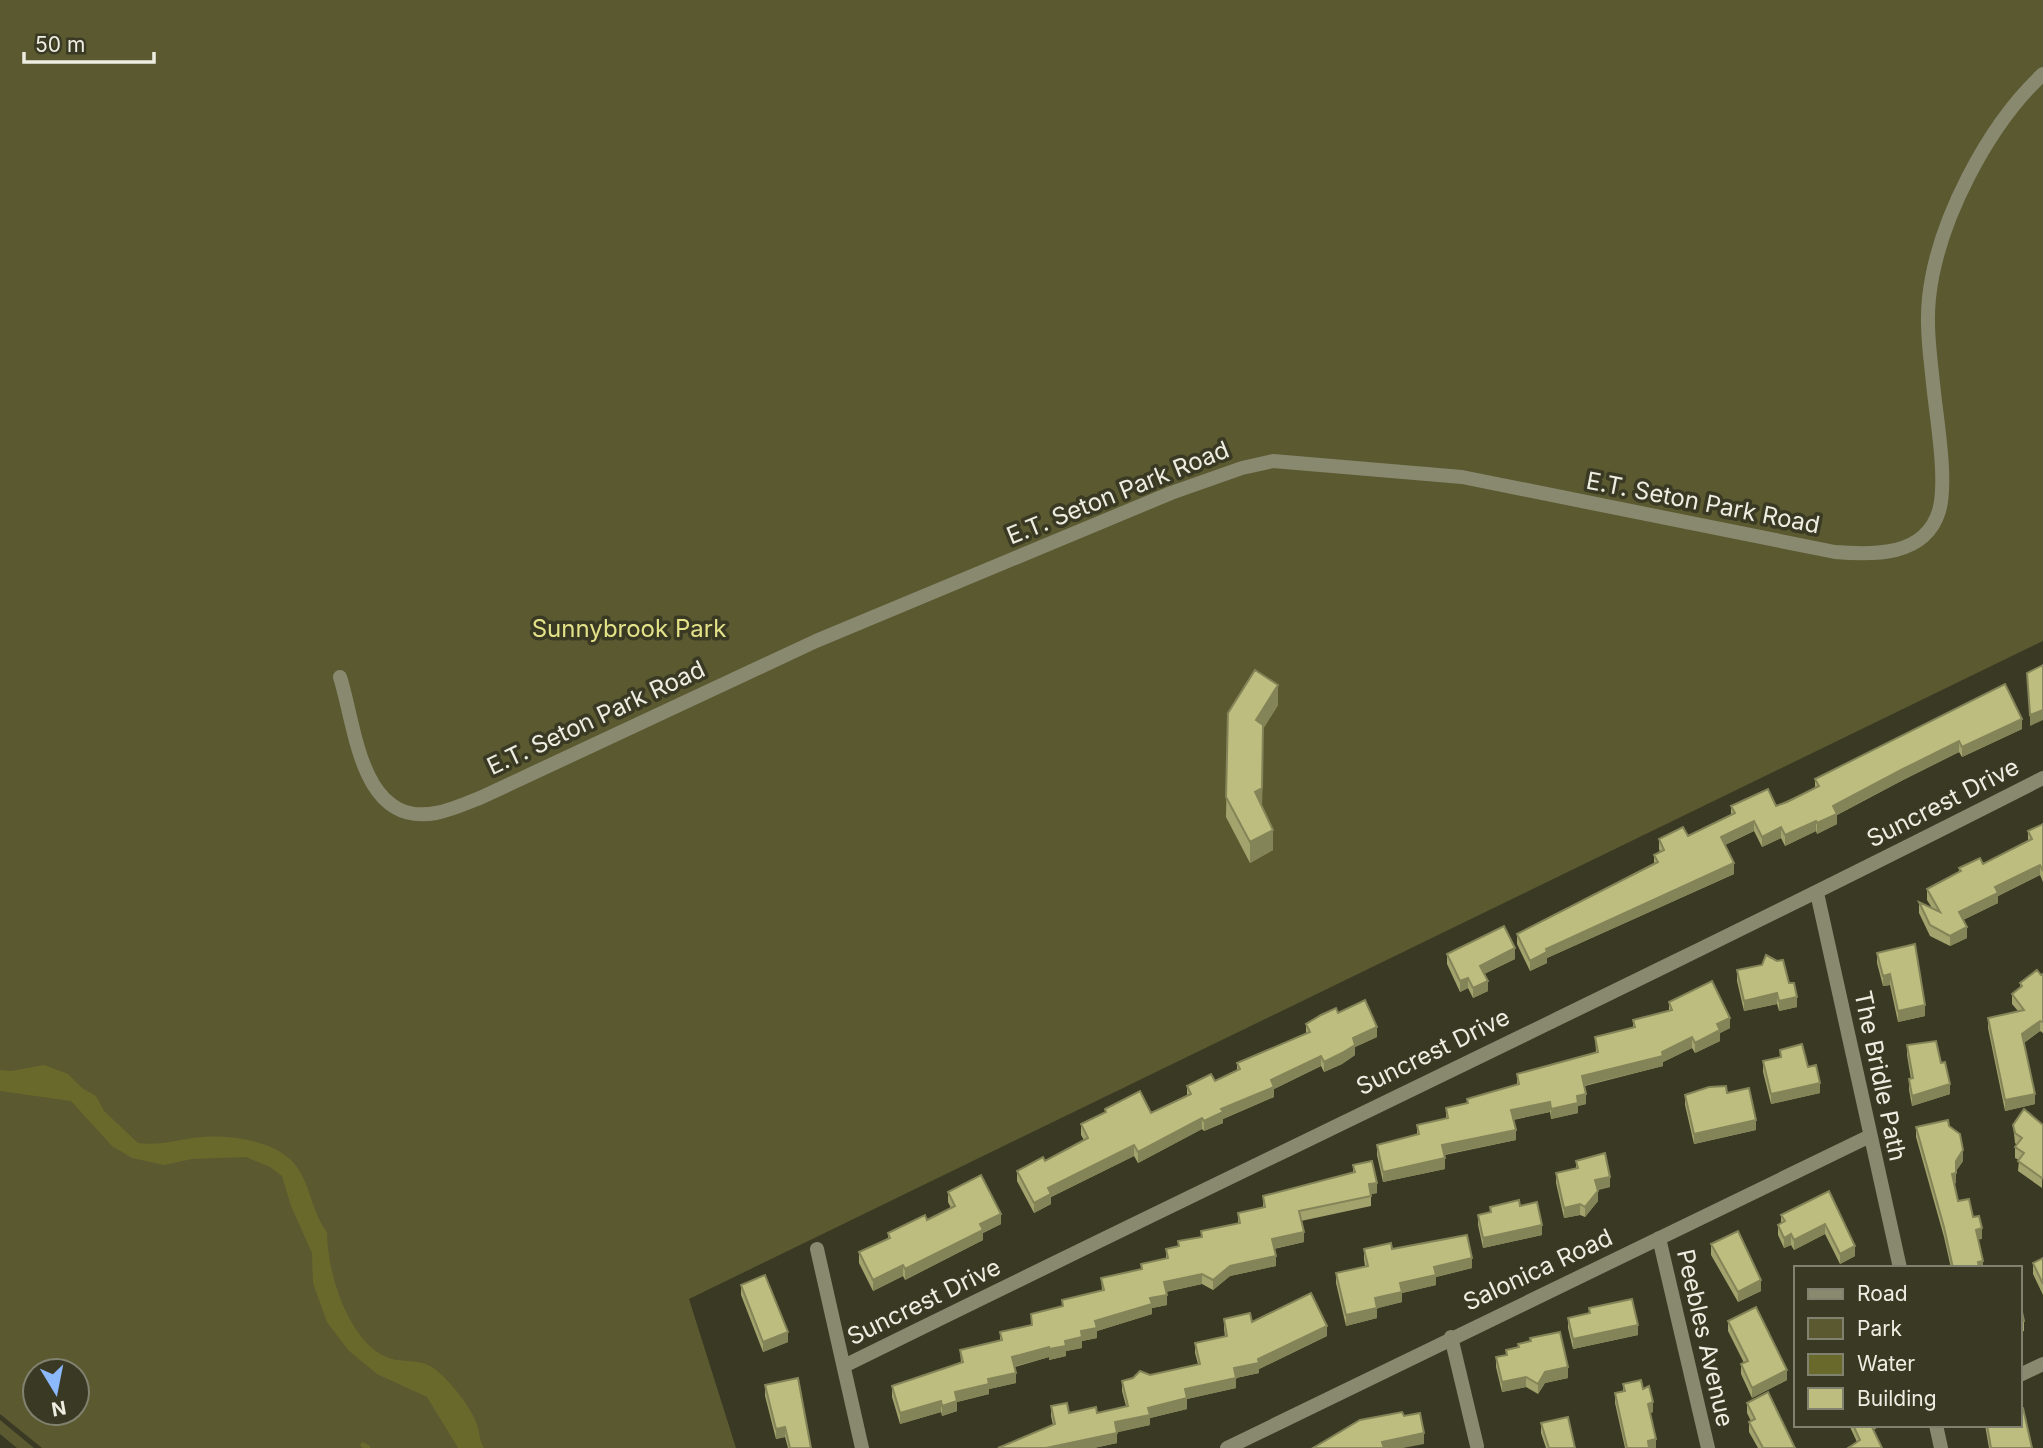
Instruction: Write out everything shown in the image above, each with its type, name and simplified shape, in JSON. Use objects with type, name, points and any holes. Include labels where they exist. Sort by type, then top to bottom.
[{"type":"street","name":"E.T. Seton Park Road","points":[[340,677],[366,776],[380,795],[397,809],[416,814],[436,813],[482,797],[816,641],[1171,493],[1242,467],[1273,461],[1462,477],[1821,549],[1862,554],[1897,551],[1921,538],[1939,511],[1940,453],[1929,344],[1929,299],[1934,268],[1969,177],[1991,135],[2007,111],[2043,74]]},
{"type":"street","name":"Suncrest Drive","points":[[844,1366],[1546,1022],[1817,893],[2043,778]]},
{"type":"street","name":"The Bridle Path","points":[[1817,893],[1900,1266]]},
{"type":"street","name":"Salonica Road","points":[[1227,1448],[1244,1444],[1451,1337],[1870,1136]]},
{"type":"street","name":"Peebles Avenue","points":[[1659,1238],[1708,1448]]},
{"type":"street","points":[[817,1249],[862,1448]]},
{"type":"street","points":[[1451,1337],[1477,1446]]},
{"type":"street","points":[[2022,1374],[2043,1364]]},
{"type":"street","points":[[1936,1427],[1941,1448]]},
{"type":"green space","name":"Sunnybrook Park","points":[[0,0],[2043,0],[2043,641],[689,1299],[736,1448],[42,1448],[0,1414]]},
{"type":"green space","points":[[0,1420],[34,1448],[17,1448],[0,1434]]},
{"type":"water","points":[[44,1065],[68,1074],[82,1088],[96,1096],[104,1111],[138,1143],[224,1137],[261,1143],[283,1153],[298,1168],[327,1232],[335,1284],[350,1320],[360,1335],[372,1348],[386,1357],[423,1363],[442,1375],[469,1408],[484,1448],[458,1448],[427,1397],[377,1374],[348,1350],[327,1322],[313,1283],[312,1253],[291,1206],[282,1176],[270,1167],[246,1157],[192,1159],[164,1165],[132,1158],[112,1146],[71,1101],[0,1091],[0,1070],[11,1071]]},
{"type":"building","points":[[2043,665],[2043,710],[2030,715],[2027,673]]},
{"type":"building","points":[[1255,670],[1278,685],[1256,720],[1263,725],[1262,788],[1255,792],[1273,830],[1250,842],[1226,797],[1228,713]]},
{"type":"building","points":[[2005,684],[2022,719],[1962,747],[1959,741],[1903,769],[1833,806],[1837,814],[1817,823],[1816,821],[1785,835],[1781,827],[1762,837],[1754,821],[1721,837],[1734,863],[1546,949],[1547,952],[1530,961],[1517,934],[1658,862],[1654,855],[1664,850],[1659,839],[1683,827],[1688,836],[1735,813],[1731,806],[1768,789],[1776,806],[1787,802],[1819,786],[1815,779]]},
{"type":"building","points":[[2043,824],[2043,871],[2040,865],[1995,887],[1998,893],[1959,912],[1967,927],[1950,936],[1930,925],[1919,902],[1940,912],[1927,889],[1980,858],[1983,864],[2032,839],[2028,831]]},
{"type":"building","points":[[1504,926],[1515,948],[1480,966],[1488,981],[1473,988],[1468,978],[1460,981],[1447,954]]},
{"type":"building","points":[[1915,944],[1925,1005],[1898,1011],[1890,974],[1883,976],[1877,953]]},
{"type":"building","points":[[1766,955],[1777,961],[1783,960],[1789,983],[1794,983],[1797,997],[1779,1001],[1777,993],[1744,1001],[1737,970],[1762,965]]},
{"type":"building","points":[[2037,970],[2043,974],[2043,1022],[2040,1021],[2022,1034],[2035,1094],[2005,1100],[1988,1018],[2024,1010],[2012,994],[2022,986],[2020,983]]},
{"type":"building","points":[[1712,981],[1730,1018],[1717,1024],[1720,1030],[1695,1043],[1692,1037],[1662,1052],[1663,1056],[1582,1076],[1586,1094],[1577,1096],[1578,1103],[1551,1109],[1550,1102],[1511,1110],[1516,1130],[1442,1145],[1445,1158],[1383,1172],[1377,1145],[1419,1134],[1417,1125],[1448,1118],[1446,1108],[1468,1103],[1467,1099],[1519,1084],[1517,1074],[1598,1052],[1595,1037],[1635,1027],[1633,1020],[1672,1010],[1669,1002]]},
{"type":"building","points":[[1365,1000],[1377,1027],[1353,1038],[1355,1045],[1342,1053],[1324,1062],[1321,1056],[1271,1080],[1274,1087],[1221,1109],[1223,1112],[1204,1121],[1202,1118],[1138,1152],[1134,1145],[1048,1188],[1051,1194],[1034,1203],[1017,1171],[1043,1157],[1045,1161],[1088,1138],[1081,1124],[1106,1112],[1105,1109],[1140,1091],[1151,1113],[1191,1094],[1187,1086],[1211,1074],[1215,1081],[1240,1069],[1237,1063],[1310,1032],[1306,1024],[1321,1015],[1336,1008],[1338,1013]]},
{"type":"building","points":[[1936,1041],[1950,1084],[1912,1096],[1909,1079],[1913,1078],[1907,1045]]},
{"type":"building","points":[[1802,1044],[1808,1067],[1816,1065],[1820,1083],[1771,1094],[1763,1061],[1781,1057],[1780,1050]]},
{"type":"building","points":[[1726,1086],[1727,1093],[1749,1088],[1756,1120],[1694,1134],[1685,1095],[1709,1087]]},
{"type":"building","points":[[2024,1109],[2043,1125],[2042,1178],[2018,1161],[2024,1153],[2015,1147],[2022,1138],[2015,1133],[2013,1125]]},
{"type":"building","points":[[1948,1120],[1949,1126],[1960,1134],[1963,1150],[1956,1161],[1956,1173],[1952,1174],[1958,1201],[1969,1199],[1973,1217],[1979,1216],[1982,1228],[1976,1230],[1983,1261],[1978,1262],[1979,1266],[1953,1266],[1916,1127]]},
{"type":"building","points":[[1605,1153],[1610,1177],[1595,1180],[1598,1191],[1585,1207],[1580,1204],[1564,1208],[1556,1173],[1578,1168],[1576,1161]]},
{"type":"building","points":[[1372,1161],[1377,1183],[1369,1184],[1371,1196],[1299,1211],[1304,1232],[1272,1239],[1276,1256],[1230,1266],[1213,1280],[1202,1274],[1164,1282],[1167,1295],[1150,1298],[1152,1304],[1095,1321],[1097,1328],[1081,1331],[1082,1337],[1065,1341],[1066,1346],[1049,1347],[1012,1357],[1016,1373],[988,1379],[989,1384],[955,1392],[957,1401],[942,1406],[941,1401],[900,1413],[892,1386],[963,1362],[960,1350],[1002,1340],[1000,1332],[1032,1325],[1031,1314],[1063,1306],[1062,1300],[1104,1290],[1101,1278],[1142,1269],[1141,1264],[1168,1258],[1166,1249],[1179,1246],[1178,1241],[1202,1237],[1201,1231],[1240,1223],[1238,1213],[1265,1207],[1263,1196],[1355,1172],[1353,1165]]},
{"type":"building","points":[[981,1175],[1001,1214],[980,1224],[983,1230],[905,1269],[903,1265],[873,1280],[859,1252],[890,1238],[888,1233],[925,1215],[927,1220],[955,1206],[948,1192]]},
{"type":"building","points":[[1829,1191],[1855,1246],[1840,1254],[1825,1224],[1794,1240],[1791,1234],[1784,1238],[1778,1225],[1785,1221],[1781,1215]]},
{"type":"building","points":[[1519,1200],[1520,1206],[1537,1202],[1542,1225],[1483,1238],[1478,1215],[1491,1212],[1490,1207]]},
{"type":"building","points":[[1738,1231],[1761,1280],[1738,1292],[1711,1244]]},
{"type":"building","points":[[1467,1235],[1472,1258],[1434,1267],[1436,1275],[1400,1283],[1402,1292],[1375,1298],[1377,1308],[1346,1315],[1336,1273],[1368,1266],[1364,1249],[1391,1243],[1392,1249]]},
{"type":"building","points":[[2043,1258],[2043,1284],[2033,1263]]},
{"type":"building","points":[[765,1275],[788,1332],[763,1342],[741,1285]]},
{"type":"building","points":[[1311,1293],[1327,1326],[1258,1359],[1259,1363],[1234,1368],[1236,1378],[1185,1389],[1187,1398],[1148,1408],[1150,1415],[1115,1422],[1117,1433],[1046,1448],[998,1448],[1055,1424],[1051,1406],[1067,1403],[1069,1413],[1096,1407],[1097,1413],[1128,1406],[1122,1381],[1133,1378],[1140,1371],[1150,1375],[1200,1364],[1195,1343],[1227,1336],[1224,1319],[1250,1313],[1252,1322]]},
{"type":"building","points":[[1632,1299],[1638,1325],[1573,1339],[1568,1318],[1590,1313],[1589,1308]]},
{"type":"building","points":[[1756,1307],[1787,1370],[1752,1388],[1741,1364],[1748,1361],[1728,1321]]},
{"type":"building","points":[[1560,1332],[1568,1367],[1545,1372],[1538,1384],[1526,1377],[1502,1382],[1496,1357],[1507,1355],[1506,1350],[1531,1341],[1530,1338]]},
{"type":"building","points":[[798,1378],[811,1448],[790,1448],[785,1427],[776,1429],[765,1385]]},
{"type":"building","points":[[1641,1380],[1643,1389],[1649,1386],[1653,1402],[1648,1404],[1656,1439],[1648,1441],[1649,1448],[1627,1448],[1615,1393],[1625,1391],[1623,1384]]},
{"type":"building","points":[[1768,1392],[1795,1448],[1763,1448],[1749,1422],[1755,1419],[1747,1403]]},
{"type":"building","points":[[2023,1408],[2032,1448],[1991,1448],[1987,1427],[2022,1427]]},
{"type":"building","points":[[1402,1412],[1404,1416],[1420,1413],[1424,1433],[1382,1442],[1384,1448],[1313,1448],[1360,1420]]},
{"type":"building","points":[[1568,1417],[1575,1448],[1549,1448],[1541,1423]]},
{"type":"building","points":[[1854,1427],[1872,1427],[1882,1448],[1848,1448],[1860,1440]]},
{"type":"waterway","points":[[363,1445],[368,1448]]}]
